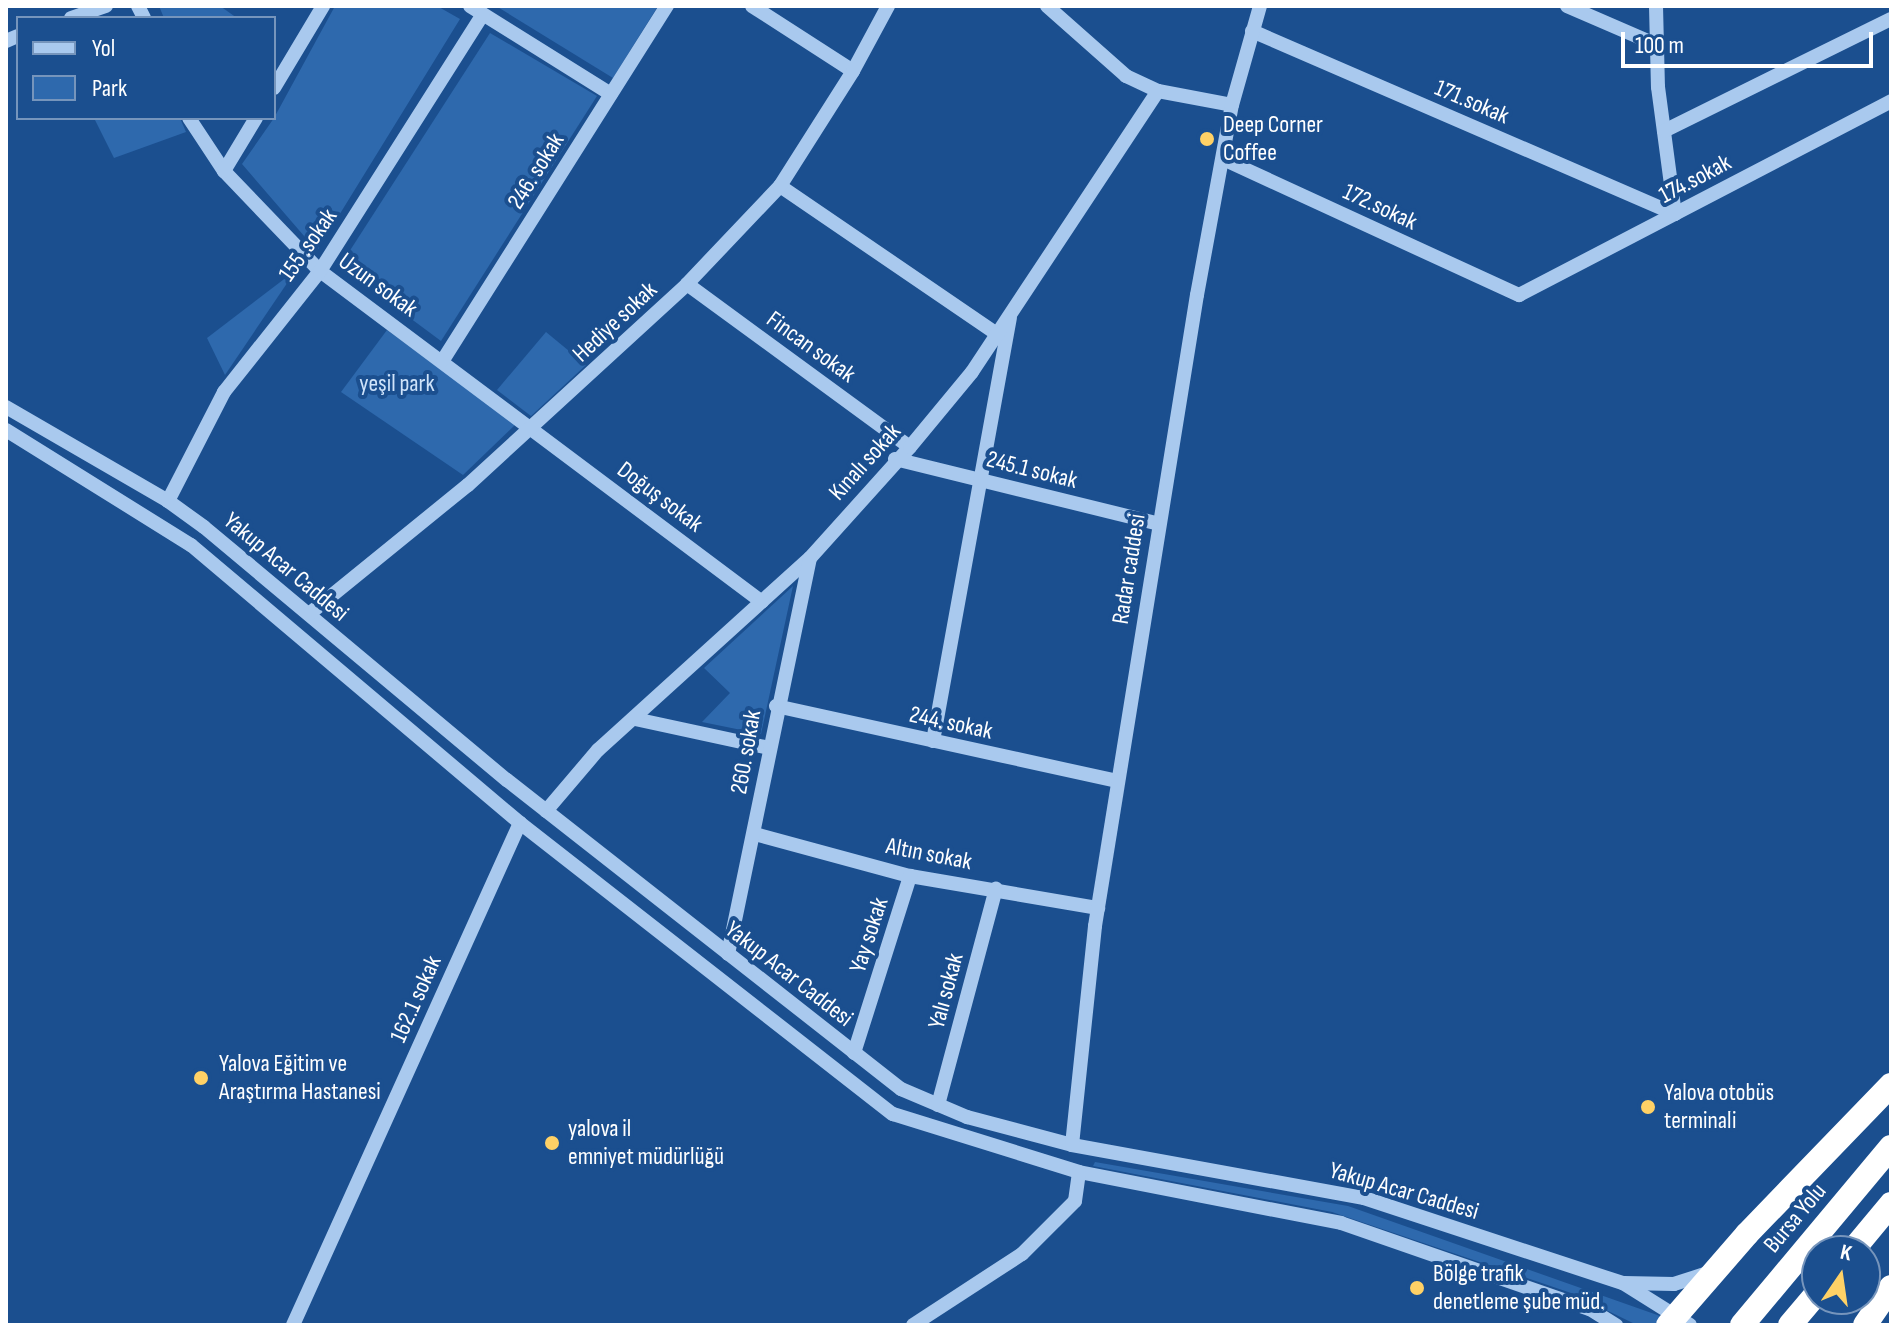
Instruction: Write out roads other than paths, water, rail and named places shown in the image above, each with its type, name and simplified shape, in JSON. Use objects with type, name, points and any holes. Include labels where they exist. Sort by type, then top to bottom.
[{"type":"highway","points":[[1677,1321],[1714,1270],[1891,1085]]},
{"type":"highway","name":"Bursa Yolu","points":[[1742,1325],[1891,1147]]},
{"type":"highway","points":[[1865,1235],[1891,1204]]},
{"type":"highway","points":[[1865,1325],[1891,1287]]},
{"type":"street","points":[[77,16],[106,6]]},
{"type":"street","points":[[276,85],[323,6]]},
{"type":"street","points":[[470,6],[611,94]]},
{"type":"street","name":"246. sokak","points":[[443,360],[667,6]]},
{"type":"street","points":[[752,6],[853,71]]},
{"type":"street","name":"Hediye sokak","points":[[309,614],[532,428],[687,284],[780,186],[853,71],[888,6]]},
{"type":"street","points":[[1047,6],[1126,76],[1158,91],[1232,105]]},
{"type":"street","name":"Radar caddesi","points":[[1072,1145],[1098,908],[1159,524],[1232,105],[1260,6]]},
{"type":"street","points":[[1567,6],[1655,44]]},
{"type":"street","points":[[1656,6],[1655,44],[1675,214]]},
{"type":"street","name":"155 .sokak","points":[[168,501],[224,392],[320,271],[483,14]]},
{"type":"street","points":[[1664,131],[1891,19]]},
{"type":"street","name":"171.sokak","points":[[1252,31],[1675,214]]},
{"type":"street","name":"Kınalı sokak","points":[[546,811],[598,750],[810,558],[895,459],[910,447],[997,334],[1158,91]]},
{"type":"street","name":"174.sokak","points":[[1519,295],[1891,101]]},
{"type":"street","name":"Uzun sokak","points":[[190,120],[224,171],[320,271],[532,428]]},
{"type":"street","points":[[224,171],[255,120]]},
{"type":"street","name":"172.sokak","points":[[1223,159],[1519,295]]},
{"type":"street","points":[[780,186],[997,334]]},
{"type":"street","name":"Fincan sokak","points":[[687,284],[910,447]]},
{"type":"street","points":[[933,741],[983,481],[1010,313]]},
{"type":"street","name":"Yakup Acar Caddesi","points":[[6,407],[168,501],[546,811],[901,1089],[938,1105],[1072,1145],[1364,1198],[1623,1283],[1677,1321]]},
{"type":"street","name":"Doğuş sokak","points":[[532,428],[762,602]]},
{"type":"street","name":"Yakup Acar Caddesi","points":[[6,430],[191,545],[520,823],[893,1114],[1079,1172],[1341,1223],[1590,1309],[1613,1324]]},
{"type":"street","name":"245.1 sokak","points":[[895,459],[1159,524]]},
{"type":"street","name":"260. sokak","points":[[728,954],[755,834],[776,706],[810,558]]},
{"type":"street","name":"244. sokak","points":[[776,706],[1117,781]]},
{"type":"street","points":[[635,719],[769,748]]},
{"type":"street","name":"162.1 sokak","points":[[293,1325],[520,823]]},
{"type":"street","name":"Altın sokak","points":[[755,834],[910,876],[1098,908]]},
{"type":"street","name":"Yay sokak","points":[[854,1053],[910,876]]},
{"type":"street","name":"Yalı sokak","points":[[938,1105],[996,889]]},
{"type":"street","points":[[913,1325],[1022,1254],[1075,1201],[1079,1172]]},
{"type":"street","points":[[1623,1283],[1674,1284],[1714,1270]]},
{"type":"place","name":"Deep Corner Coffee","points":[[1207,139]]},
{"type":"place","name":"Yalova Eğitim ve Araştırma Hastanesi","points":[[201,1078]]},
{"type":"place","name":"Yalova otobüs terminali","points":[[1648,1107]]},
{"type":"place","name":"yalova il emniyet müdürlüğü","points":[[552,1143]]},
{"type":"place","name":"Bölge trafik denetleme şube müd.","points":[[1417,1288]]},
{"type":"park label","name":"yeşil park","points":[[397,384]]}]
